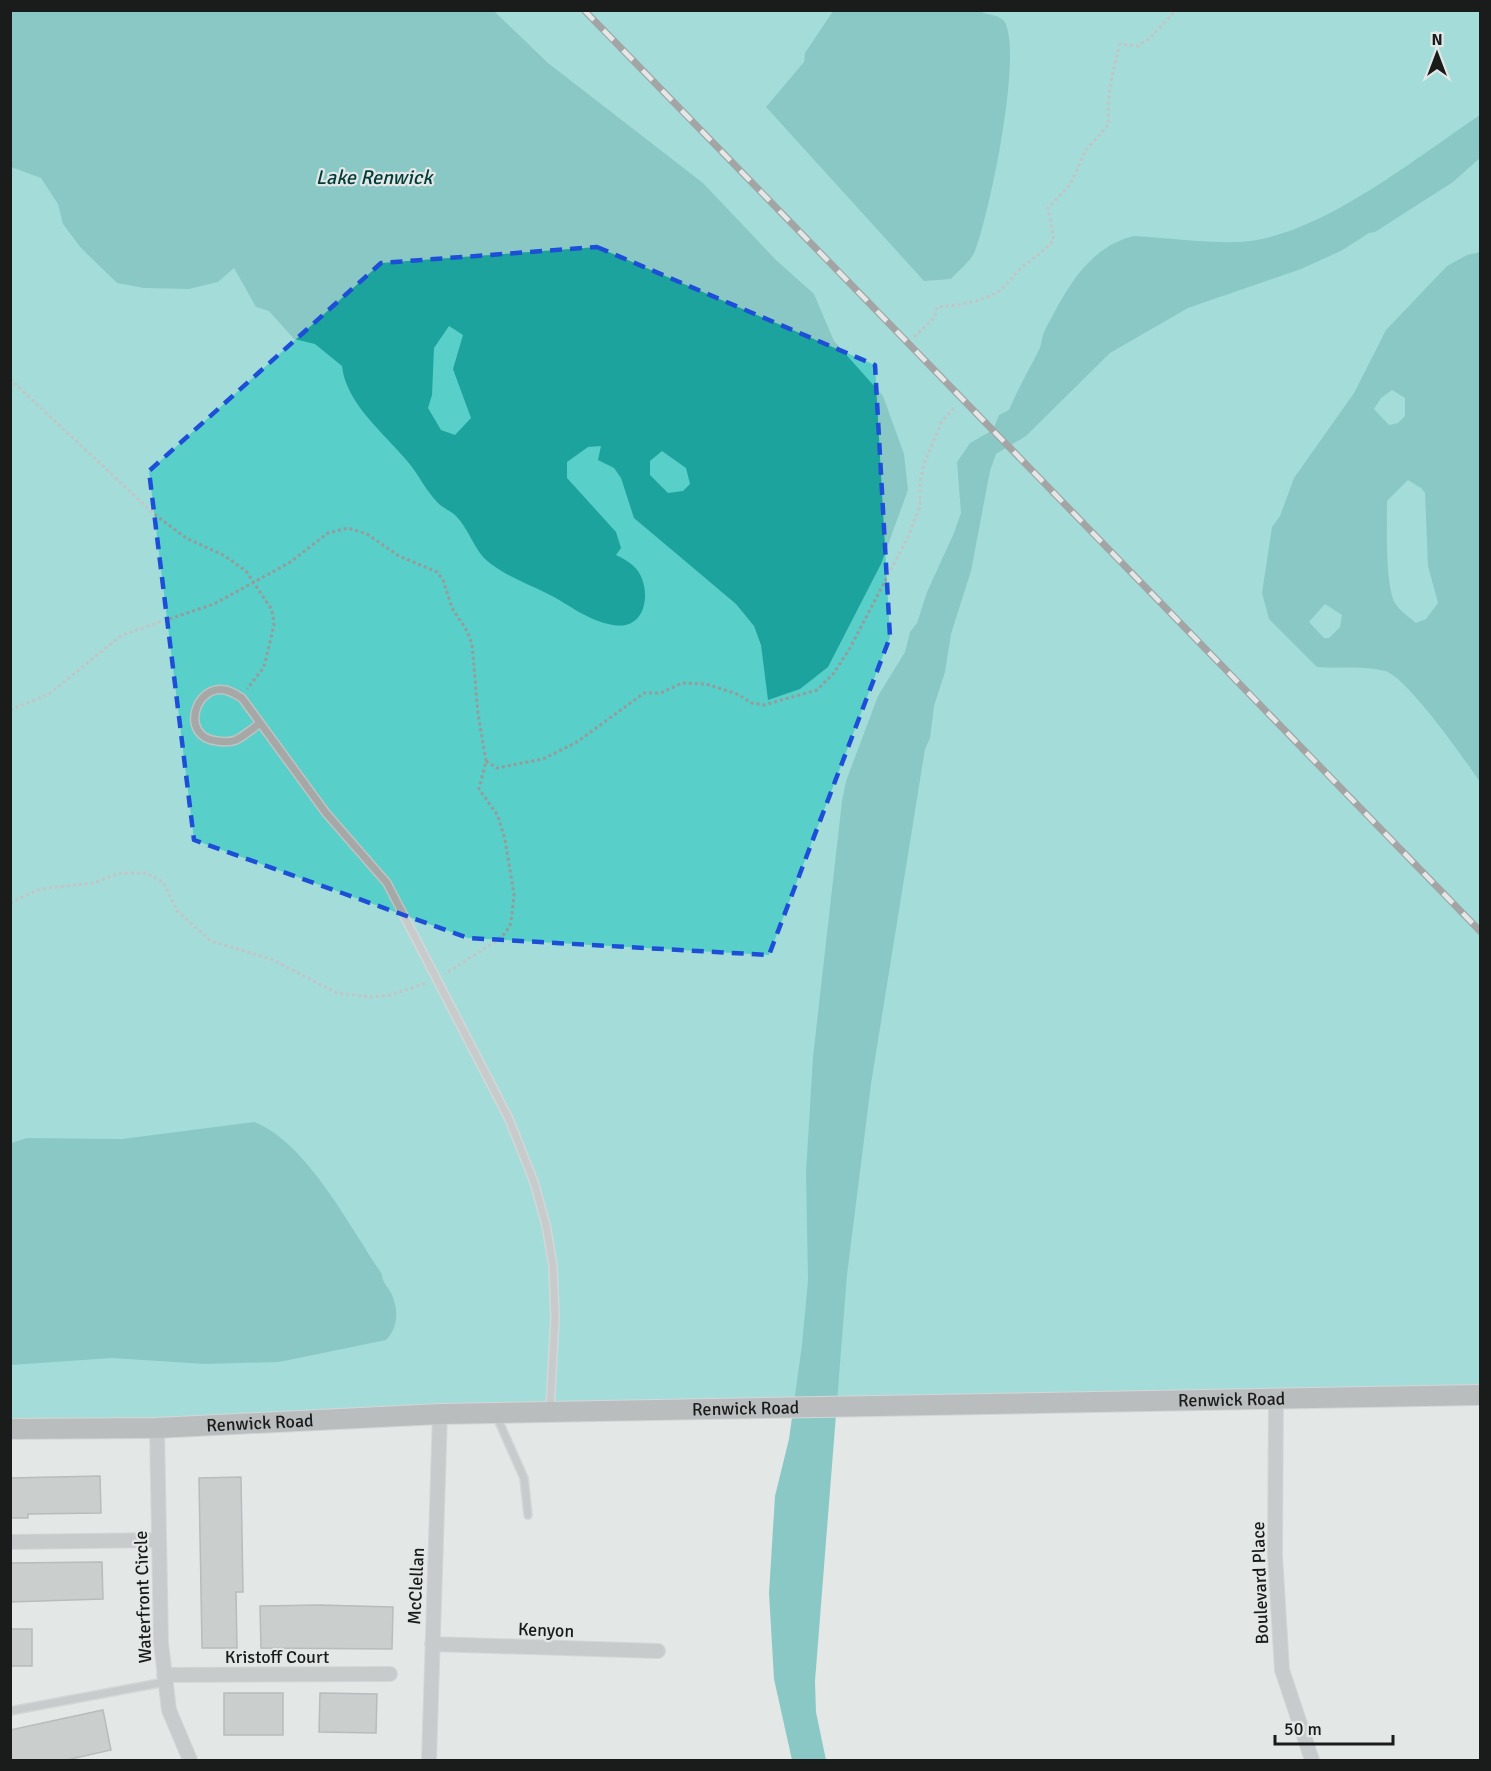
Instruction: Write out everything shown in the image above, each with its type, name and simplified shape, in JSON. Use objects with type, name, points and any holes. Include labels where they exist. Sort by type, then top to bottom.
[{"type":"street","name":"Renwick Road","points":[[10,1429],[157,1428],[441,1414],[1480,1395]]},
{"type":"street","name":"Boulevard Place","points":[[1276,1398],[1275,1555],[1282,1670],[1312,1761]]},
{"type":"street","name":"McClellan","points":[[429,1761],[441,1414]]},
{"type":"street","name":"Waterfront Circle","points":[[157,1428],[164,1678],[169,1710],[190,1761]]},
{"type":"street","points":[[10,1542],[159,1540]]},
{"type":"street","name":"Kenyon","points":[[432,1644],[658,1651]]},
{"type":"street","name":"Kristoff Court","points":[[164,1678],[390,1674]]},
{"type":"lane","points":[[259,724],[235,740],[208,740],[198,732],[195,724],[196,710],[203,697],[215,690],[227,690],[242,698],[326,813],[387,883],[509,1119],[534,1182],[546,1225],[553,1266],[555,1318],[549,1412]]},
{"type":"lane","points":[[495,1413],[524,1478],[528,1515]]},
{"type":"lane","points":[[10,1711],[164,1678]]},
{"type":"path","points":[[914,337],[931,322],[937,307],[953,306],[967,301],[976,302],[1002,289],[1021,267],[1039,256],[1054,240],[1048,208],[1070,185],[1086,150],[1109,124],[1108,94],[1120,44],[1137,46],[1150,38],[1176,10]]},
{"type":"path","points":[[10,379],[154,514],[186,538],[225,556],[246,572],[273,610],[274,625],[264,667],[251,681],[242,698]]},
{"type":"path","points":[[486,761],[497,768],[543,759],[577,742],[644,693],[661,693],[682,683],[706,684],[737,694],[752,703],[764,705],[818,690],[850,648],[908,537],[920,506],[920,483],[924,464],[941,423],[954,408]]},
{"type":"path","points":[[10,710],[28,705],[49,694],[122,635],[214,604],[290,563],[328,533],[348,528],[367,534],[399,556],[437,572],[443,580],[452,608],[468,631],[472,644],[478,714],[486,761],[480,789],[498,816],[505,840],[514,894],[510,926],[488,949],[437,979],[391,995],[372,997],[337,993],[271,959],[211,941],[178,912],[163,882],[146,873],[120,873],[93,883],[40,889],[10,903]]},
{"type":"highlighted area","points":[[597,247],[875,365],[890,637],[769,955],[468,938],[194,840],[149,471],[381,263]]},
{"type":"shaded area","points":[[10,11],[1480,11],[1480,1396],[11,1421]]},
{"type":"water","name":"Lake Renwick","points":[[10,11],[494,11],[548,63],[703,183],[776,260],[814,294],[834,341],[883,396],[904,454],[908,490],[881,564],[828,667],[800,689],[768,700],[761,645],[754,626],[736,604],[634,518],[621,478],[614,468],[598,460],[601,446],[588,447],[567,462],[567,478],[616,532],[621,548],[616,555],[631,563],[638,571],[645,589],[643,608],[639,616],[633,622],[624,625],[604,623],[499,569],[484,558],[460,521],[440,505],[408,462],[368,418],[351,393],[342,366],[315,344],[294,339],[269,311],[256,307],[234,268],[218,282],[189,289],[144,288],[117,283],[81,248],[63,224],[58,204],[41,178],[11,167]],"holes":[[[449,326],[463,335],[453,369],[471,418],[455,435],[441,430],[428,408],[432,395],[434,348]],[[662,451],[686,468],[690,484],[683,491],[668,493],[650,475],[650,461]]]},
{"type":"water","points":[[833,11],[980,11],[1004,21],[1009,38],[1010,64],[1007,97],[996,170],[973,255],[951,279],[924,281],[766,107],[804,62],[805,53]]},
{"type":"water","points":[[1480,115],[1480,158],[1453,182],[1341,251],[1301,269],[1188,308],[1110,353],[1026,436],[996,454],[990,471],[971,571],[951,634],[945,672],[934,706],[930,738],[925,749],[871,1084],[847,1275],[815,1681],[816,1712],[826,1760],[792,1760],[774,1679],[769,1593],[775,1496],[789,1439],[808,1280],[806,1172],[813,1057],[842,801],[846,781],[878,696],[905,652],[910,632],[917,623],[927,592],[961,513],[957,462],[970,443],[993,430],[999,415],[1009,410],[1040,348],[1044,332],[1061,301],[1079,273],[1103,250],[1134,236],[1240,242],[1270,237],[1302,226],[1365,193]]},
{"type":"water","points":[[1480,252],[1480,782],[1421,703],[1395,677],[1385,671],[1368,668],[1317,667],[1269,619],[1262,593],[1272,527],[1280,516],[1294,478],[1354,393],[1386,330],[1447,266],[1467,255]],"holes":[[[1392,390],[1405,398],[1405,416],[1398,423],[1389,425],[1374,409],[1381,398]],[[1408,480],[1425,493],[1428,566],[1438,603],[1426,619],[1416,623],[1397,606],[1392,594],[1387,554],[1387,501]],[[1325,604],[1342,615],[1340,627],[1329,638],[1324,638],[1309,622]]]},
{"type":"water","points":[[254,1122],[273,1132],[292,1147],[309,1167],[342,1211],[382,1274],[383,1281],[393,1297],[396,1310],[393,1329],[386,1340],[279,1362],[205,1364],[112,1358],[11,1365],[11,1143],[27,1138],[122,1139]]},
{"type":"building","points":[[100,1476],[101,1513],[28,1514],[28,1518],[10,1518],[10,1478]]},
{"type":"building","points":[[241,1477],[243,1592],[236,1592],[237,1648],[202,1648],[199,1478]]},
{"type":"building","points":[[102,1562],[103,1599],[10,1602],[10,1563]]},
{"type":"building","points":[[260,1606],[393,1607],[392,1649],[261,1648]]},
{"type":"building","points":[[10,1629],[32,1629],[32,1666],[10,1666]]},
{"type":"building","points":[[224,1693],[283,1693],[283,1735],[224,1735]]},
{"type":"building","points":[[320,1693],[377,1694],[376,1733],[319,1732]]},
{"type":"building","points":[[103,1710],[111,1750],[62,1761],[10,1761],[10,1730]]},
{"type":"railway","points":[[584,10],[1480,931]]}]
